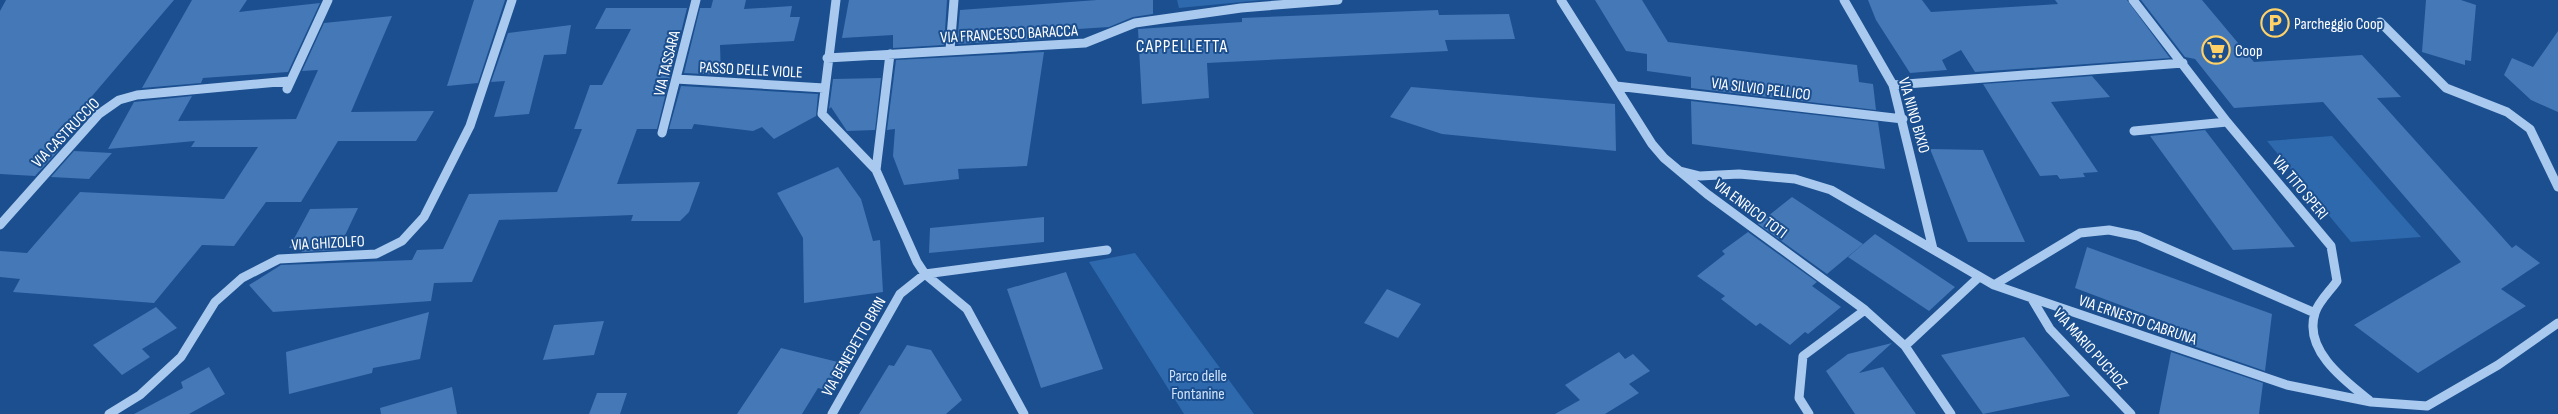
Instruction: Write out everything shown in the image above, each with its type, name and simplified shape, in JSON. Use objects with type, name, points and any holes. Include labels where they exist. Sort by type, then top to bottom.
[{"type":"street","name":"VIA CASTRUCCIO","points":[[0,225],[99,114],[119,100],[136,96],[288,85],[328,0]]},
{"type":"street","name":"VIA GHIZOLFO","points":[[109,414],[140,394],[181,357],[215,302],[242,278],[279,259],[376,254],[402,241],[424,217],[470,126],[512,0]]},
{"type":"street","name":"VIA TASSARA","points":[[662,132],[696,0]]},
{"type":"street","points":[[836,0],[827,58],[822,114],[876,170],[917,262],[925,274],[967,309],[1024,414]]},
{"type":"street","points":[[950,50],[954,0]]},
{"type":"street","name":"VIA FRANCESCO BARACCA","points":[[827,58],[1085,43],[1135,23],[1241,8],[1338,0]]},
{"type":"street","name":"VIA ENRICO TOTI","points":[[1561,0],[1652,144],[1707,194],[1864,310],[1905,346],[1951,414]]},
{"type":"street","name":"VIA NINO BIXIO","points":[[1844,0],[1894,85],[1933,249]]},
{"type":"street","name":"VIA TITO SPERI","points":[[2133,0],[2227,122],[2332,246],[2337,281],[2315,313]]},
{"type":"street","points":[[2380,22],[2446,88],[2506,112],[2530,129],[2558,187]]},
{"type":"street","points":[[876,170],[890,54]]},
{"type":"street","points":[[1894,85],[2183,63]]},
{"type":"street","name":"PASSO DELLE VIOLE","points":[[676,79],[824,88]]},
{"type":"street","name":"VIA SILVIO PELLICO","points":[[1616,86],[1903,119]]},
{"type":"street","points":[[2134,132],[2227,122]]},
{"type":"street","name":"VIA ERNESTO CABRUNA","points":[[1680,171],[1700,176],[1740,174],[1795,179],[1831,190],[1994,285],[2287,385],[2371,402],[2427,406],[2498,365],[2558,323]]},
{"type":"street","points":[[1994,285],[2080,233],[2109,230],[2138,236],[2315,313],[2314,336],[2331,369],[2371,402]]},
{"type":"street","points":[[925,274],[1107,250]]},
{"type":"street","name":"VIA BENEDETTO BRIN","points":[[832,414],[900,294],[925,274]]},
{"type":"street","points":[[1905,346],[1979,277]]},
{"type":"street","name":"VIA MARIO PUCHOZ","points":[[2032,299],[2050,329],[2131,414]]},
{"type":"street","points":[[1809,414],[1800,398],[1804,356],[1864,310]]},
{"type":"green space","points":[[1177,0],[1263,0],[1179,8]]},
{"type":"green space","points":[[2332,136],[2421,237],[2351,242],[2267,141]]},
{"type":"green space","name":"Parco delle Fontanine","points":[[1135,253],[1254,414],[1184,414],[1089,262]]},
{"type":"building","points":[[6,0],[174,0],[46,150],[58,151],[35,176],[0,174],[0,11]]},
{"type":"building","points":[[192,0],[247,0],[239,12],[320,3],[288,72],[203,78],[201,83],[142,88]]},
{"type":"building","points":[[474,0],[505,0],[478,83],[447,86]]},
{"type":"building","points":[[713,0],[746,0],[744,9],[792,6],[790,17],[800,17],[794,41],[720,45],[721,75],[684,73],[700,8],[711,8]]},
{"type":"building","points":[[849,0],[947,0],[944,45],[893,48],[893,35],[842,38]]},
{"type":"building","points":[[1097,0],[1153,0],[1153,14],[1133,17],[1109,27],[1047,31],[1046,39],[957,44],[960,10]]},
{"type":"building","points":[[1595,0],[1642,0],[1668,42],[1857,65],[1859,82],[1873,84],[1876,110],[1691,88],[1691,77],[1647,71],[1647,54],[1626,51]]},
{"type":"building","points":[[1868,0],[1922,0],[1931,12],[2058,4],[2055,0],[2127,0],[2170,58],[1975,72],[1961,50],[1942,60],[1947,70],[1910,73],[1876,20]]},
{"type":"building","points":[[2141,0],[2202,0],[2254,62],[2362,55],[2401,97],[2377,98],[2512,248],[2516,245],[2540,263],[2501,289],[2526,306],[2418,373],[2354,325],[2461,262],[2323,102],[2234,108],[2195,59],[2185,57]]},
{"type":"building","points":[[2426,0],[2461,0],[2476,5],[2471,61],[2465,60],[2465,65],[2422,52]]},
{"type":"building","points":[[606,8],[687,8],[657,129],[637,129],[617,184],[700,182],[689,212],[680,221],[631,221],[633,215],[499,220],[472,282],[434,283],[431,301],[273,312],[249,285],[281,265],[412,260],[417,250],[443,249],[469,194],[557,192],[582,129],[574,129],[590,85],[602,85],[631,29],[595,29]]},
{"type":"building","points":[[1438,10],[1439,15],[1509,14],[1515,39],[1445,40],[1448,51],[1207,63],[1209,98],[1142,104],[1138,29],[1242,22],[1242,18]]},
{"type":"building","points":[[392,16],[351,112],[434,111],[416,141],[338,141],[301,202],[266,202],[234,246],[202,245],[154,303],[13,292],[20,279],[0,277],[0,251],[27,253],[80,192],[224,199],[258,147],[191,147],[195,141],[108,149],[134,102],[192,96],[178,121],[296,119],[318,70],[302,71],[324,23]]},
{"type":"building","points":[[571,25],[566,54],[544,55],[529,114],[494,117],[505,81],[491,82],[508,33]]},
{"type":"building","points":[[2558,31],[2558,112],[2531,100],[2504,75],[2512,58],[2533,67]]},
{"type":"building","points":[[1044,52],[1027,166],[958,169],[959,179],[904,185],[893,156],[895,129],[887,130],[896,60]]},
{"type":"building","points":[[2092,76],[2110,97],[2051,102],[2098,172],[2083,173],[2085,177],[2060,179],[2057,175],[2040,176],[1983,84]]},
{"type":"building","points":[[881,78],[875,130],[847,131],[831,107],[829,109],[833,79]]},
{"type":"building","points":[[681,86],[818,94],[816,116],[774,139],[762,127],[753,131],[694,124],[692,129],[669,129]]},
{"type":"building","points":[[1411,87],[1615,104],[1616,151],[1442,134],[1390,117]]},
{"type":"building","points":[[1691,101],[1878,122],[1885,169],[1692,144]]},
{"type":"building","points":[[2205,130],[2295,247],[2233,250],[2150,136]]},
{"type":"building","points":[[1930,149],[1983,150],[2025,242],[1968,242]]},
{"type":"building","points":[[74,151],[112,153],[89,179],[51,177]]},
{"type":"building","points":[[838,167],[861,199],[873,241],[880,240],[883,292],[804,303],[803,238],[777,193]]},
{"type":"building","points":[[1792,197],[1863,244],[1827,274],[1758,224]]},
{"type":"building","points":[[358,208],[338,250],[301,252],[307,248],[289,248],[310,209]]},
{"type":"building","points":[[1044,217],[1044,242],[929,253],[930,228]]},
{"type":"building","points":[[1748,232],[1817,282],[1812,286],[1841,307],[1808,334],[1805,332],[1790,345],[1760,323],[1756,326],[1721,299],[1725,296],[1697,276],[1725,254],[1722,251]]},
{"type":"building","points":[[1875,234],[1955,287],[1929,311],[1848,257]]},
{"type":"building","points":[[2087,247],[2272,314],[2265,371],[2173,339],[2176,326],[2075,288]]},
{"type":"building","points":[[1066,272],[1103,369],[1041,388],[1007,289]]},
{"type":"building","points":[[1387,289],[1421,304],[1398,338],[1364,323]]},
{"type":"building","points":[[156,307],[177,328],[142,349],[150,357],[122,375],[93,345]]},
{"type":"building","points":[[429,312],[420,359],[373,368],[372,373],[289,394],[286,352]]},
{"type":"building","points":[[604,321],[594,355],[543,360],[554,325]]},
{"type":"building","points":[[2024,337],[2070,396],[1983,414],[1941,355]]},
{"type":"building","points":[[1892,343],[1859,373],[1883,367],[1916,414],[1855,414],[1826,371],[1848,354]]},
{"type":"building","points":[[907,345],[931,350],[962,400],[946,414],[859,414],[889,365],[894,366]]},
{"type":"building","points":[[781,348],[842,363],[826,390],[818,388],[802,414],[737,414]]},
{"type":"building","points":[[1619,352],[1625,359],[1633,354],[1650,371],[1629,384],[1639,393],[1605,414],[1555,414],[1580,400],[1565,385]]},
{"type":"building","points":[[2171,352],[2263,383],[2259,414],[2159,414]]},
{"type":"building","points":[[209,367],[225,394],[189,414],[134,414],[183,388],[181,382]]},
{"type":"building","points":[[452,387],[457,414],[381,414],[380,408]]},
{"type":"building","points":[[597,393],[627,393],[620,414],[589,414]]},
{"type":"place","name":"Parcheggio Coop","points":[[2275,23]]},
{"type":"place","name":"Coop","points":[[2216,50]]},
{"type":"district","name":"CAPPELLETTA","points":[[1182,46]]}]
